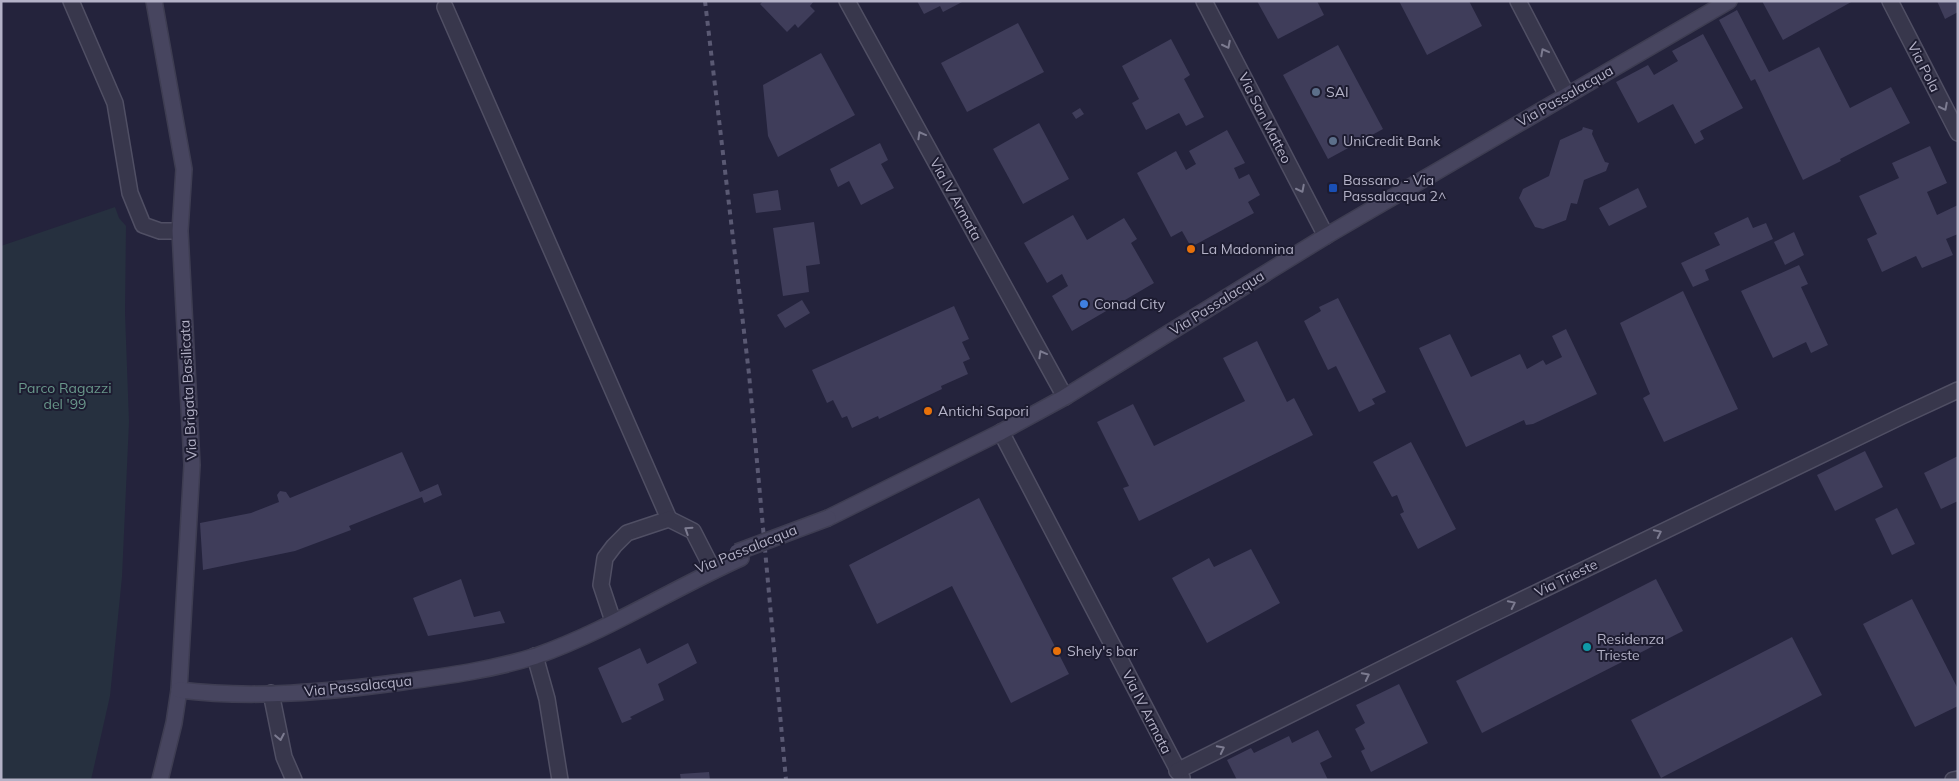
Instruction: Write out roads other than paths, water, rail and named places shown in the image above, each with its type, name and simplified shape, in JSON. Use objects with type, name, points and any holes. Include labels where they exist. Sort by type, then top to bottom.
[{"type":"street","points":[[71,1],[115,103],[130,193],[143,225],[160,231],[180,230]]},
{"type":"street","name":"Via Brigata Basilicata","points":[[154,1],[184,169],[180,230],[192,465],[179,690],[174,723],[160,780]]},
{"type":"street","name":"Via IV Armata","points":[[847,1],[1066,397]]},
{"type":"street","name":"Via San Matteo","points":[[1204,1],[1326,236]]},
{"type":"street","points":[[1518,1],[1567,95]]},
{"type":"street","name":"Via Passalacqua","points":[[179,690],[208,694],[327,691],[465,674],[535,656],[579,638],[611,617],[711,566],[828,518],[1001,432],[1066,397],[1326,236],[1729,1]]},
{"type":"street","name":"Via Pola","points":[[1890,1],[1958,133]]},
{"type":"street","points":[[445,7],[669,519],[693,531],[711,566]]},
{"type":"street","name":"Via Trieste","points":[[1180,776],[1484,617],[1958,390]]},
{"type":"street","name":"Via IV Armata","points":[[1001,432],[1180,776]]},
{"type":"street","points":[[611,617],[600,585],[605,558],[627,533],[669,519]]},
{"type":"street","points":[[535,656],[547,699],[560,780]]},
{"type":"street","points":[[271,693],[284,757],[294,780]]},
{"type":"street","points":[[1954,780],[1958,779]]},
{"type":"railway","points":[[705,1],[749,374],[786,780]]},
{"type":"place","name":"SAI","points":[[1316,92]]},
{"type":"place","name":"UniCredit Bank","points":[[1333,141]]},
{"type":"place","name":"Bassano - Via Passalacqua 2^","points":[[1333,188]]},
{"type":"place","name":"La Madonnina","points":[[1191,249]]},
{"type":"place","name":"Conad City","points":[[1084,304]]},
{"type":"place","name":"Antichi Sapori","points":[[928,411]]},
{"type":"place","name":"Residenza Trieste","points":[[1587,647]]},
{"type":"place","name":"Shely's bar","points":[[1057,651]]},
{"type":"park label","name":"Parco Ragazzi del '99","points":[[65,396]]}]
